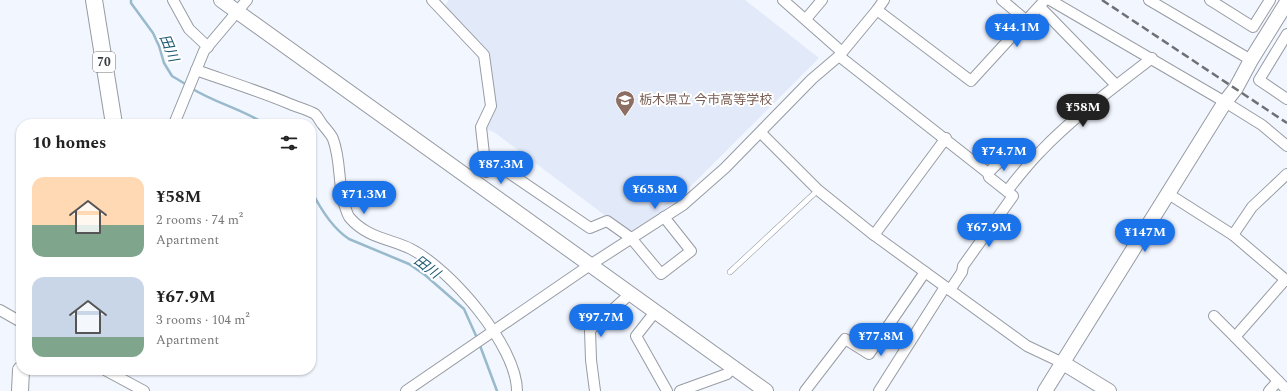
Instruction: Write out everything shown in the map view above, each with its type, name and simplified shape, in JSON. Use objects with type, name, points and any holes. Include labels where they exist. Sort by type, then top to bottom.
[{"type":"main road","name":"70","points":[[94,0],[113,119]]},
{"type":"main road","points":[[20,391],[21,375]]},
{"type":"street","points":[[173,0],[190,29],[208,47]]},
{"type":"street","points":[[221,0],[655,312],[734,366],[766,391]]},
{"type":"street","points":[[176,119],[196,70],[208,47],[238,13],[247,0]]},
{"type":"street","points":[[432,0],[484,55],[491,106],[481,128],[486,172],[499,166],[590,228],[607,221],[631,238],[661,274],[691,251],[664,217]]},
{"type":"street","points":[[783,0],[806,19],[840,54],[946,138],[988,173],[989,176],[1012,196],[963,266],[962,272],[948,289],[879,391]]},
{"type":"street","points":[[806,19],[822,0]]},
{"type":"street","points":[[406,391],[492,331],[689,199],[725,168],[761,133],[812,79],[840,54],[884,0]]},
{"type":"street","points":[[1002,0],[1027,20]]},
{"type":"street","points":[[1050,0],[1152,58],[1225,102],[1262,125],[1287,146]]},
{"type":"street","points":[[1149,0],[1251,60]]},
{"type":"street","points":[[1210,0],[1253,27],[1270,0]]},
{"type":"street","points":[[1045,391],[1167,193],[1225,102],[1236,88],[1251,60],[1287,2]]},
{"type":"street","points":[[877,10],[971,81],[1043,3],[1116,85]]},
{"type":"street","points":[[1286,39],[1259,80],[1287,99]]},
{"type":"street","points":[[1007,191],[1040,151],[1116,85],[1152,58]]},
{"type":"street","points":[[196,70],[278,99],[315,114],[333,138],[337,154],[339,189],[349,218],[365,231],[384,240],[411,249],[431,262],[469,298],[492,331],[508,359],[517,381],[517,391]]},
{"type":"street","points":[[761,133],[818,190],[874,235],[1028,346],[1063,363],[1109,391]]},
{"type":"street","points":[[874,235],[946,138]]},
{"type":"street","points":[[988,173],[1013,148]]},
{"type":"street","points":[[1233,235],[1252,206],[1287,174]]},
{"type":"street","points":[[1167,193],[1233,235],[1286,281],[1235,337]]},
{"type":"street","points":[[805,391],[846,339],[869,354],[925,272]]},
{"type":"street","points":[[595,391],[591,360],[590,330],[630,294]]},
{"type":"street","points":[[0,310],[16,319]]},
{"type":"street","points":[[655,312],[636,336],[667,391]]},
{"type":"street","points":[[1214,316],[1287,390]]},
{"type":"street","points":[[680,391],[727,374],[734,366]]},
{"type":"street","points":[[114,375],[144,391]]},
{"type":"street","points":[[1270,391],[1278,381]]},
{"type":"lane","points":[[730,272],[818,190]]},
{"type":"shaded area","name":"栃木県立 今市高等学校","points":[[449,0],[745,0],[819,58],[678,199],[631,235],[494,132],[483,128],[492,111],[486,55],[443,8]]},
{"type":"waterway","name":"田川","points":[[131,0],[131,3],[153,33],[164,63],[172,76],[187,85]]},
{"type":"waterway","name":"田川","points":[[191,88],[209,98],[256,119]]},
{"type":"waterway","name":"田川","points":[[316,200],[337,229],[349,239],[409,264],[425,275],[464,309],[477,338]]},
{"type":"waterway","name":"田川","points":[[479,343],[497,391]]},
{"type":"railway","points":[[1102,0],[1287,123]]},
{"type":"place","name":"栃木県立 今市高等学校","points":[[625,117]]}]
